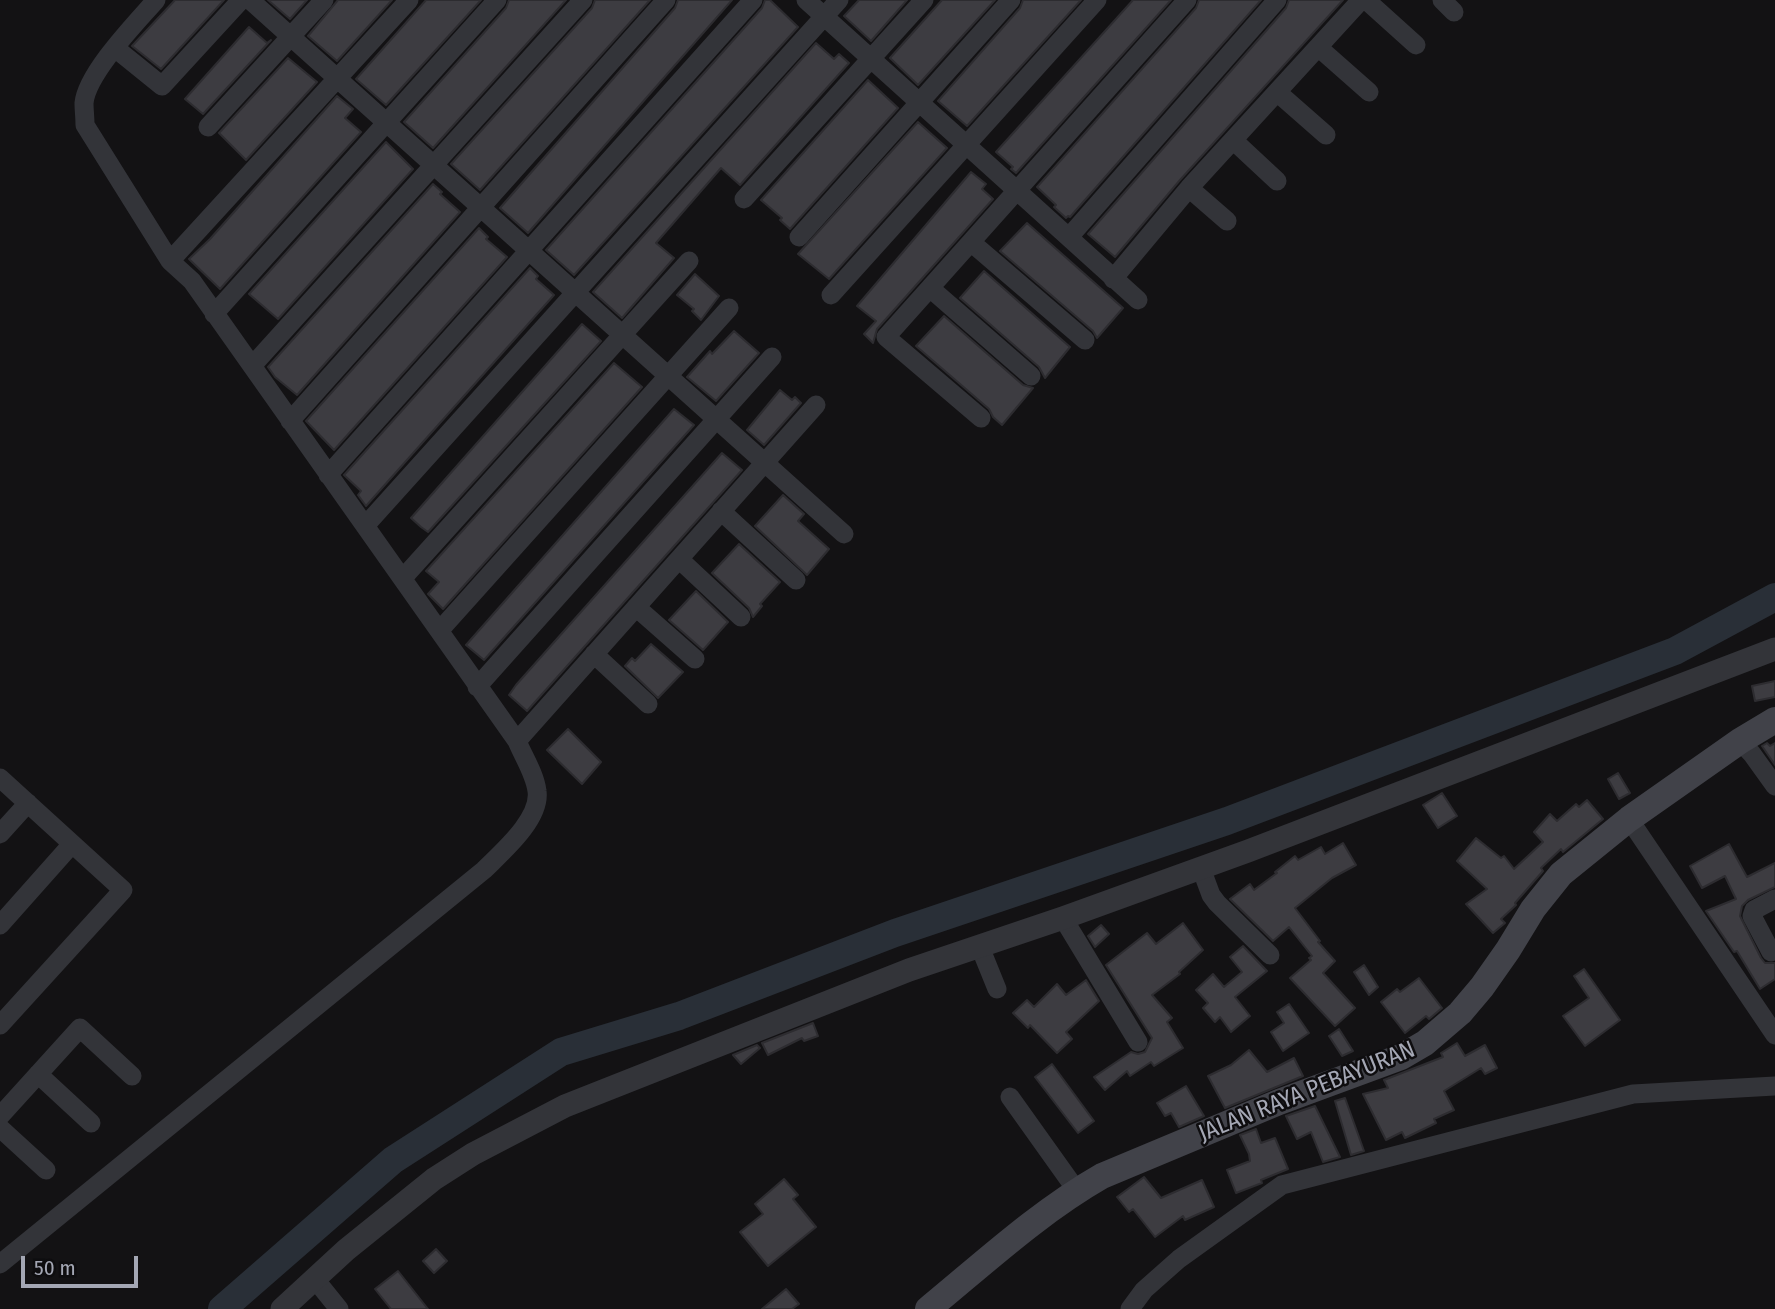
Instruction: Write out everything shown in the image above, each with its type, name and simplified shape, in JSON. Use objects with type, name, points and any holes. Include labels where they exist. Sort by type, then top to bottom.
[{"type":"main road","name":"JALAN RAYA PEBAYURAN","points":[[928,1309],[1077,1191],[1102,1176],[1279,1102],[1401,1056],[1426,1043],[1460,1013],[1482,987],[1533,909],[1561,874],[1629,819],[1740,741],[1775,720]]},
{"type":"street","points":[[0,1264],[484,870],[529,819],[538,794],[517,741],[192,281],[170,261],[85,125],[84,101],[88,89],[115,48],[156,0]]},
{"type":"street","points":[[115,48],[162,86],[241,0]]},
{"type":"street","points":[[250,0],[844,534]]},
{"type":"street","points":[[208,127],[324,0]]},
{"type":"street","points":[[170,261],[409,0]]},
{"type":"street","points":[[214,314],[497,0]]},
{"type":"street","points":[[252,366],[583,0]]},
{"type":"street","points":[[290,421],[666,0]]},
{"type":"street","points":[[328,475],[754,0]]},
{"type":"street","points":[[806,0],[1138,300]]},
{"type":"street","points":[[365,526],[839,0]]},
{"type":"street","points":[[744,199],[924,0]]},
{"type":"street","points":[[799,237],[1011,0]]},
{"type":"street","points":[[831,295],[1097,0]]},
{"type":"street","points":[[981,418],[887,337],[1187,0]]},
{"type":"street","points":[[1069,237],[1277,0]]},
{"type":"street","points":[[1113,279],[1189,188],[1363,0],[1416,45]]},
{"type":"street","points":[[1318,47],[1369,92]]},
{"type":"street","points":[[1277,92],[1326,135]]},
{"type":"street","points":[[1233,140],[1277,181]]},
{"type":"street","points":[[1189,188],[1227,221]]},
{"type":"street","points":[[972,243],[1085,340]]},
{"type":"street","points":[[403,578],[689,261]]},
{"type":"street","points":[[930,288],[1031,376]]},
{"type":"street","points":[[440,630],[729,308]]},
{"type":"street","points":[[477,687],[772,358]]},
{"type":"street","points":[[517,741],[816,405]]},
{"type":"street","points":[[721,511],[796,580]]},
{"type":"street","points":[[679,559],[741,617]]},
{"type":"street","points":[[636,607],[695,660]]},
{"type":"street","points":[[282,1309],[314,1278],[433,1179],[473,1154],[565,1106],[909,970],[1201,868],[1432,779],[1606,716],[1775,649]]},
{"type":"street","points":[[594,654],[648,704]]},
{"type":"street","points":[[1740,741],[1775,786]]},
{"type":"street","points":[[0,778],[123,890],[0,1025]]},
{"type":"street","points":[[0,834],[28,803]]},
{"type":"street","points":[[1629,819],[1775,1035]]},
{"type":"street","points":[[0,925],[72,844]]},
{"type":"street","points":[[1201,868],[1211,895],[1217,903],[1270,955]]},
{"type":"street","points":[[1772,951],[1752,916],[1754,910],[1775,899]]},
{"type":"street","points":[[1063,918],[1138,1042]]},
{"type":"street","points":[[980,947],[997,989]]},
{"type":"street","points":[[0,1116],[80,1028],[132,1076]]},
{"type":"street","points":[[38,1074],[91,1123]]},
{"type":"street","points":[[1130,1309],[1144,1290],[1179,1259],[1282,1185],[1633,1094],[1775,1086]]},
{"type":"street","points":[[1010,1097],[1077,1191]]},
{"type":"street","points":[[0,1128],[46,1170]]},
{"type":"street","points":[[314,1278],[339,1309]]},
{"type":"building","points":[[175,0],[224,0],[161,69],[132,46]]},
{"type":"building","points":[[268,0],[307,0],[290,19]]},
{"type":"building","points":[[338,0],[392,0],[337,61],[308,36]]},
{"type":"building","points":[[426,0],[481,0],[386,105],[356,79]]},
{"type":"building","points":[[509,0],[566,0],[433,148],[404,122],[506,8]]},
{"type":"building","points":[[595,0],[650,0],[480,190],[451,164],[592,8]]},
{"type":"building","points":[[678,0],[732,0],[528,233],[500,208],[675,8]]},
{"type":"building","points":[[765,0],[770,0],[798,27],[574,275],[546,250],[762,8]]},
{"type":"building","points":[[859,0],[907,0],[871,41],[844,16]]},
{"type":"building","points":[[942,0],[995,0],[918,85],[890,58]]},
{"type":"building","points":[[1023,0],[1081,0],[967,126],[938,101],[1020,8]]},
{"type":"building","points":[[1133,0],[1171,0],[1016,173],[996,152]]},
{"type":"building","points":[[1199,0],[1261,0],[1070,217],[1066,218],[1037,187],[1196,8]]},
{"type":"building","points":[[1289,0],[1343,0],[1180,180],[1115,257],[1088,234],[1286,8]]},
{"type":"building","points":[[249,27],[267,43],[271,40],[203,114],[185,99]]},
{"type":"building","points":[[816,43],[834,59],[839,54],[849,63],[740,185],[721,168],[656,243],[674,258],[622,318],[593,292]]},
{"type":"building","points":[[288,58],[317,82],[246,160],[219,133]]},
{"type":"building","points":[[868,80],[898,108],[790,229],[780,220],[782,218],[761,200]]},
{"type":"building","points":[[337,96],[353,109],[345,118],[361,132],[220,289],[189,259],[210,239]]},
{"type":"building","points":[[918,122],[947,148],[829,279],[798,254]]},
{"type":"building","points":[[386,142],[413,169],[278,319],[249,294]]},
{"type":"building","points":[[971,172],[986,184],[982,189],[993,199],[877,329],[873,343],[864,334],[876,321],[857,306]]},
{"type":"building","points":[[433,184],[460,212],[297,395],[275,377],[268,367]]},
{"type":"building","points":[[1027,223],[1123,308],[1097,338],[1093,331],[1000,251]]},
{"type":"building","points":[[479,228],[488,237],[486,239],[507,257],[334,450],[306,421]]},
{"type":"building","points":[[530,268],[538,276],[536,279],[554,295],[366,506],[358,495],[361,491],[344,475]]},
{"type":"building","points":[[984,271],[1070,347],[1045,378],[1039,367],[960,298]]},
{"type":"building","points":[[695,274],[719,296],[701,320],[692,311],[694,309],[677,295]]},
{"type":"building","points":[[944,316],[1023,385],[1033,388],[1002,425],[989,409],[916,346]]},
{"type":"building","points":[[582,324],[601,341],[428,532],[421,527],[411,518]]},
{"type":"building","points":[[734,331],[759,353],[716,401],[687,377],[710,351],[712,354]]},
{"type":"building","points":[[614,363],[642,387],[443,609],[428,594],[439,582],[426,571]]},
{"type":"building","points":[[780,390],[792,400],[795,397],[801,403],[764,445],[747,430]]},
{"type":"building","points":[[674,409],[694,425],[484,660],[466,645]]},
{"type":"building","points":[[722,453],[742,470],[527,711],[509,695],[516,685]]},
{"type":"building","points":[[783,495],[804,514],[798,521],[829,549],[807,575],[755,526]]},
{"type":"building","points":[[739,544],[780,582],[760,604],[762,606],[753,617],[749,608],[712,573]]},
{"type":"building","points":[[696,591],[728,622],[703,650],[669,620]]},
{"type":"building","points":[[651,644],[683,672],[658,698],[625,666],[632,658],[635,661]]},
{"type":"building","points":[[1775,681],[1775,697],[1755,701],[1752,686]]},
{"type":"building","points":[[568,729],[601,762],[582,784],[547,750]]},
{"type":"building","points":[[1767,743],[1770,746],[1775,743],[1775,765],[1762,746]]},
{"type":"building","points":[[1618,773],[1630,793],[1619,799],[1608,779]]},
{"type":"building","points":[[1442,793],[1457,816],[1438,828],[1423,805]]},
{"type":"building","points":[[1587,800],[1603,819],[1563,852],[1561,849],[1541,868],[1543,871],[1501,919],[1505,923],[1493,933],[1466,904],[1487,889],[1457,861],[1476,838],[1501,858],[1504,856],[1514,869],[1543,842],[1534,832],[1550,814],[1557,821],[1576,804],[1579,807]]},
{"type":"building","points":[[1343,843],[1356,865],[1332,878],[1295,908],[1320,941],[1318,942],[1335,961],[1323,973],[1355,1008],[1335,1026],[1290,978],[1311,960],[1309,958],[1312,956],[1289,927],[1273,941],[1230,899],[1250,884],[1254,890],[1295,856],[1298,860],[1321,847],[1325,854]]},
{"type":"building","points":[[1729,844],[1747,877],[1775,863],[1775,887],[1748,900],[1742,906],[1740,916],[1761,958],[1765,963],[1775,963],[1775,979],[1760,989],[1737,951],[1734,952],[1706,911],[1736,899],[1725,876],[1702,888],[1690,866]]},
{"type":"building","points":[[1183,923],[1203,950],[1179,972],[1180,974],[1152,995],[1172,1018],[1167,1022],[1183,1048],[1154,1066],[1151,1062],[1130,1076],[1127,1071],[1105,1090],[1094,1077],[1131,1052],[1145,1052],[1152,1038],[1106,965],[1147,933],[1156,944]]},
{"type":"building","points":[[1101,925],[1109,934],[1095,947],[1088,936]]},
{"type":"building","points":[[1243,946],[1267,971],[1235,997],[1250,1016],[1231,1032],[1220,1017],[1215,1022],[1203,1008],[1208,1003],[1196,990],[1213,974],[1224,987],[1242,972],[1230,957]]},
{"type":"building","points":[[1364,965],[1378,987],[1369,995],[1354,972]]},
{"type":"building","points":[[1584,969],[1620,1020],[1585,1046],[1563,1016],[1589,998],[1574,976]]},
{"type":"building","points":[[1419,978],[1442,1008],[1429,1019],[1426,1016],[1405,1033],[1381,1002],[1397,989],[1400,992]]},
{"type":"building","points":[[1086,980],[1099,1001],[1066,1032],[1072,1039],[1057,1053],[1030,1025],[1028,1028],[1013,1013],[1027,1000],[1034,1007],[1057,984],[1066,995]]},
{"type":"building","points":[[1289,1004],[1309,1033],[1283,1051],[1271,1032],[1284,1023],[1277,1012]]},
{"type":"building","points":[[813,1023],[818,1036],[804,1041],[802,1038],[768,1055],[762,1043]]},
{"type":"building","points":[[1339,1029],[1353,1051],[1342,1056],[1329,1036]]},
{"type":"building","points":[[1457,1043],[1465,1056],[1485,1045],[1497,1068],[1485,1074],[1481,1068],[1444,1091],[1454,1110],[1434,1119],[1436,1123],[1405,1138],[1402,1132],[1386,1140],[1363,1094],[1388,1088],[1384,1080],[1443,1057],[1441,1053]]},
{"type":"building","points":[[757,1045],[760,1048],[741,1064],[733,1055]]},
{"type":"building","points":[[1249,1050],[1267,1072],[1294,1058],[1303,1076],[1225,1108],[1208,1076],[1231,1065]]},
{"type":"building","points":[[1052,1064],[1094,1121],[1078,1133],[1035,1077]]},
{"type":"building","points":[[1186,1086],[1204,1116],[1179,1127],[1171,1113],[1165,1116],[1157,1103]]},
{"type":"building","points":[[1345,1098],[1364,1151],[1351,1155],[1335,1101]]},
{"type":"building","points":[[1315,1106],[1340,1157],[1323,1162],[1311,1132],[1297,1139],[1286,1116]]},
{"type":"building","points":[[1256,1129],[1261,1143],[1275,1138],[1288,1169],[1236,1193],[1227,1170],[1250,1161],[1240,1135]]},
{"type":"building","points":[[1144,1177],[1161,1198],[1202,1180],[1214,1207],[1185,1220],[1183,1216],[1155,1237],[1133,1209],[1129,1212],[1117,1197]]},
{"type":"building","points":[[784,1179],[798,1195],[793,1199],[816,1227],[768,1266],[740,1232],[763,1214],[755,1204]]},
{"type":"building","points":[[436,1249],[447,1261],[434,1273],[423,1261]]},
{"type":"building","points":[[398,1271],[428,1309],[391,1309],[375,1289]]},
{"type":"building","points":[[786,1289],[799,1304],[792,1309],[762,1309]]},
{"type":"waterway","points":[[222,1309],[393,1160],[561,1052],[679,1016],[895,933],[1227,821],[1675,651],[1775,597]]}]
